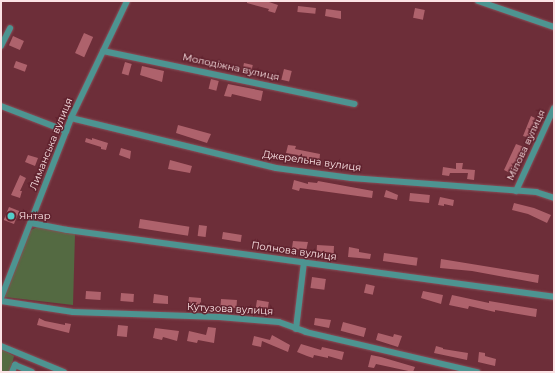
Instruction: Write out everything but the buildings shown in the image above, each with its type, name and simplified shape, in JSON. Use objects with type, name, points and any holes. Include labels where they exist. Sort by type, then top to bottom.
[{"type":"street","name":"Лиманська вулиця","points":[[1,299],[71,118],[127,1]]},
{"type":"street","points":[[478,1],[554,27]]},
{"type":"street","points":[[1,46],[10,28]]},
{"type":"street","name":"Молодіжна вулиця","points":[[103,51],[354,104]]},
{"type":"street","points":[[1,106],[66,131]]},
{"type":"street","name":"Мілова вулиця","points":[[516,191],[554,108]]},
{"type":"street","name":"Джерельна вулиця","points":[[71,118],[276,168],[351,178],[536,192],[554,198]]},
{"type":"street","name":"Полнова вулиця","points":[[31,222],[67,230],[554,297]]},
{"type":"street","points":[[296,329],[304,262]]},
{"type":"street","name":"Кутузова вулиця","points":[[1,299],[73,312],[242,318],[279,322],[296,329],[477,372]]},
{"type":"street","points":[[1,346],[64,372]]},
{"type":"street","points":[[12,372],[15,365],[32,372]]},
{"type":"green space","points":[[39,226],[75,234],[73,305],[5,297],[29,233],[31,230]]},
{"type":"green space","points":[[1,349],[14,356],[10,372],[1,372]]},
{"type":"place","name":"Янтар","points":[[11,216]]}]
